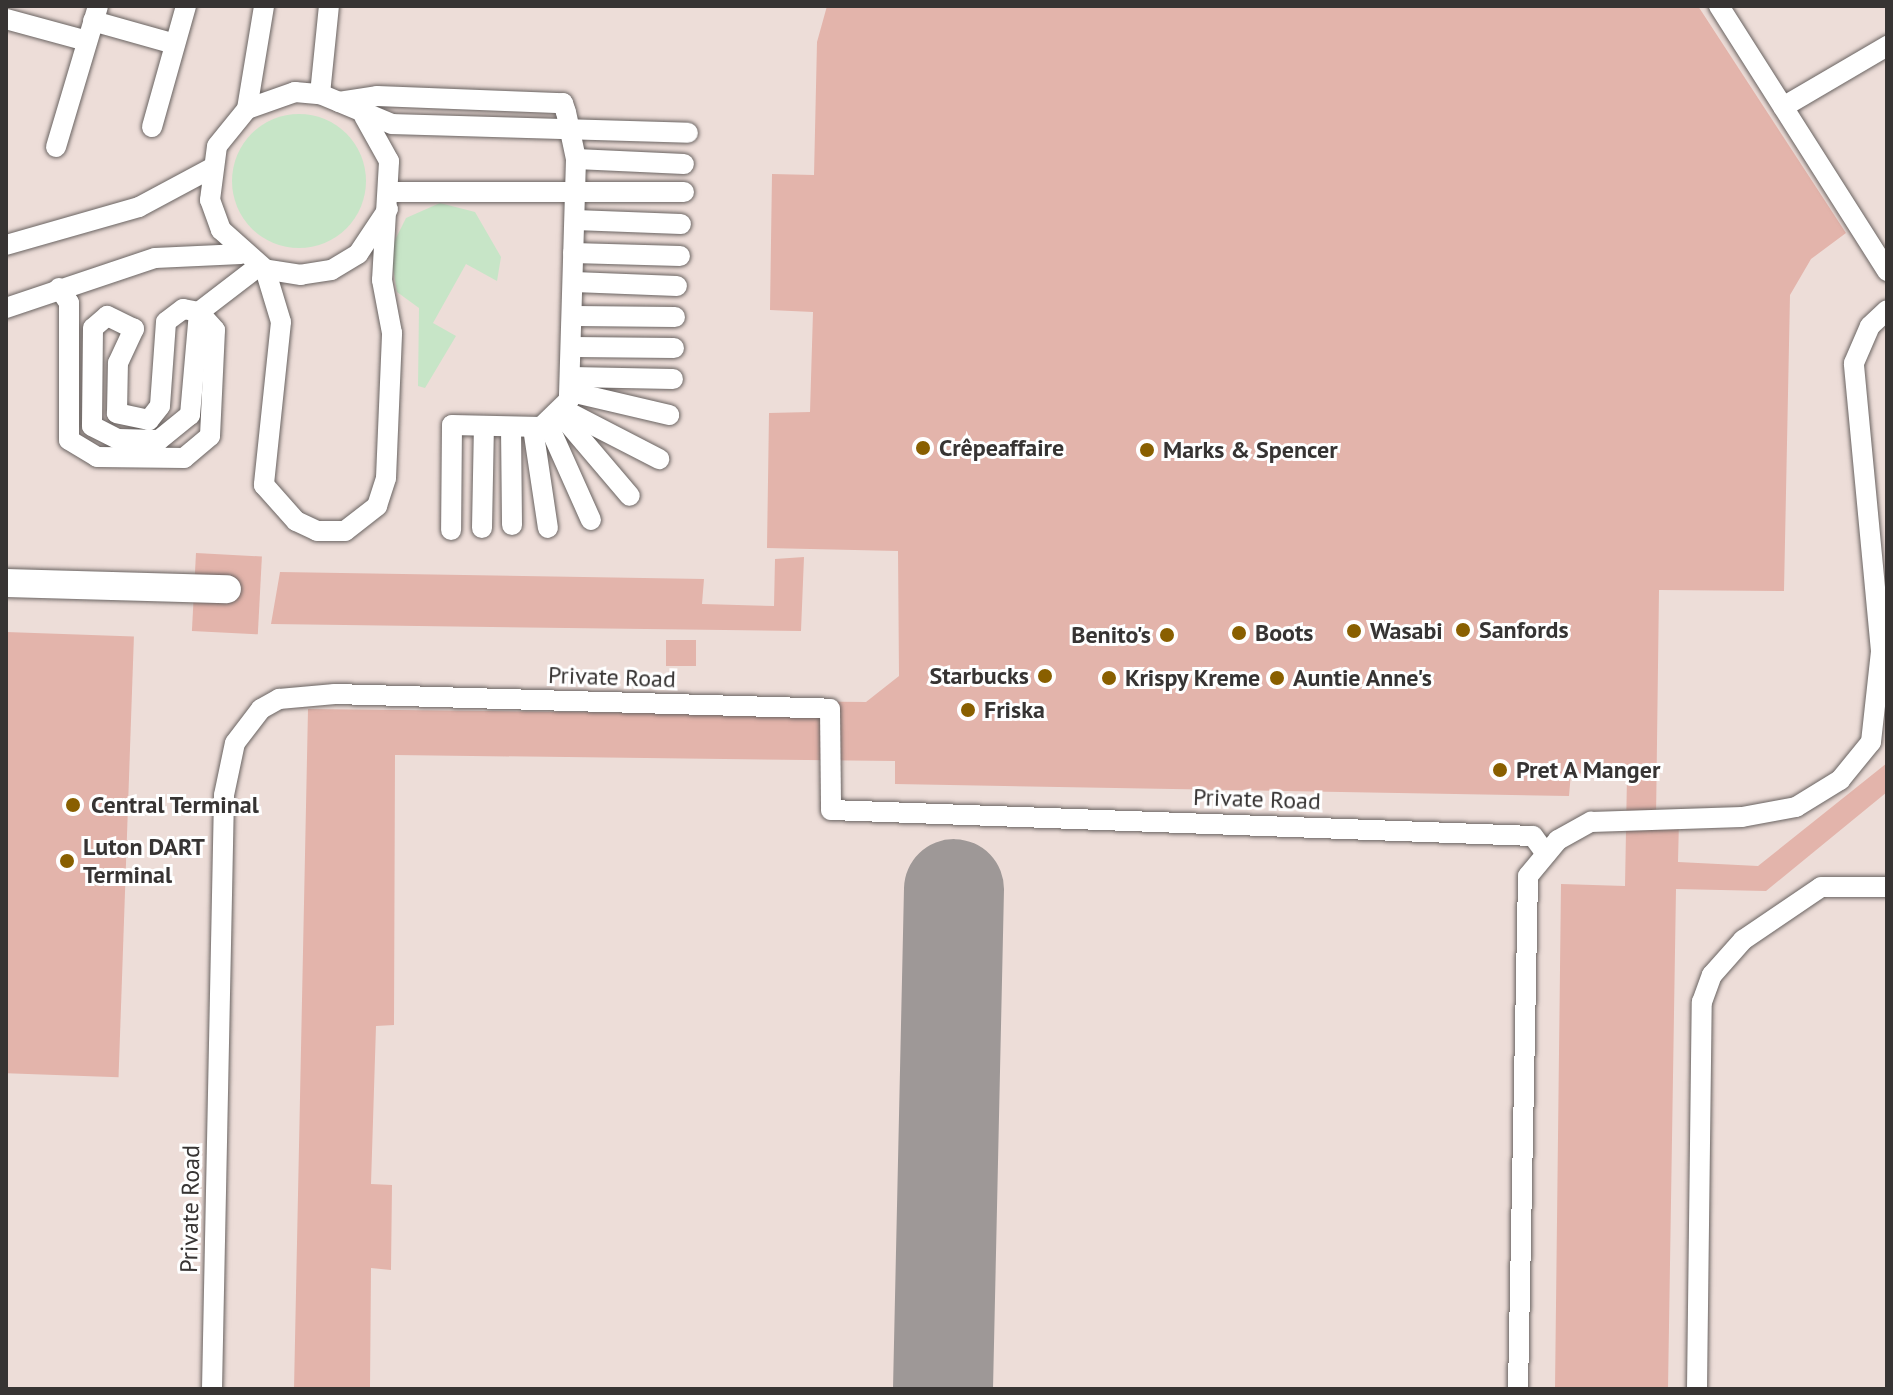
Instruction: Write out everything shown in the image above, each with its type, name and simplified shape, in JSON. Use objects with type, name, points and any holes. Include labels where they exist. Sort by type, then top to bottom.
[{"type":"street","points":[[6,583],[227,589]]},
{"type":"lane","points":[[152,127],[186,6]]},
{"type":"lane","points":[[264,6],[247,109],[217,146],[210,169],[221,230],[241,254],[262,267],[301,275],[331,270],[358,254],[389,200]]},
{"type":"lane","points":[[329,6],[330,98]]},
{"type":"lane","points":[[1719,6],[1887,271]]},
{"type":"lane","points":[[56,147],[95,13],[175,44]]},
{"type":"lane","points":[[6,19],[87,41]]},
{"type":"lane","points":[[1783,107],[1887,46]]},
{"type":"lane","points":[[247,109],[295,92],[330,98],[377,96],[563,103],[576,159],[574,347],[558,408],[548,528]]},
{"type":"lane","points":[[330,98],[364,116],[392,124],[688,133]]},
{"type":"lane","points":[[262,267],[281,322],[264,485],[296,521],[345,531],[377,506],[386,478],[392,333],[382,280],[389,161],[364,116]]},
{"type":"lane","points":[[576,159],[684,164]]},
{"type":"lane","points":[[6,245],[139,207],[210,169]]},
{"type":"lane","points":[[389,200],[576,188],[684,192]]},
{"type":"lane","points":[[575,220],[681,224]]},
{"type":"lane","points":[[573,253],[680,256]]},
{"type":"lane","points":[[6,308],[59,288],[167,255],[241,254]]},
{"type":"lane","points":[[199,312],[190,415],[180,430],[159,440],[118,439],[92,426],[90,351],[100,318],[116,317],[134,329],[118,363],[117,413],[149,420],[160,406],[166,322],[183,309],[199,312],[262,267]]},
{"type":"lane","points":[[574,282],[677,286]]},
{"type":"lane","points":[[59,288],[69,303],[69,440],[97,457],[184,458],[203,448],[217,341],[199,312]]},
{"type":"lane","points":[[1518,1389],[1528,876],[1558,840],[1615,817],[1742,817],[1796,807],[1840,780],[1871,742],[1881,651],[1854,363],[1870,326],[1887,310]]},
{"type":"lane","points":[[575,316],[675,317]]},
{"type":"lane","points":[[574,347],[674,348]]},
{"type":"lane","points":[[451,530],[452,425],[511,428],[558,408],[673,379]]},
{"type":"lane","points":[[558,408],[669,415]]},
{"type":"lane","points":[[558,408],[659,459]]},
{"type":"lane","points":[[558,408],[630,496]]},
{"type":"lane","points":[[558,408],[591,520]]},
{"type":"lane","points":[[482,528],[484,426]]},
{"type":"lane","points":[[511,428],[512,525]]},
{"type":"lane","name":"Private Road","points":[[212,1389],[224,795],[235,743],[261,709],[279,699],[335,694],[830,709],[831,810],[1533,836],[1546,854]]},
{"type":"lane","points":[[1697,1389],[1702,1002],[1712,975],[1743,940],[1821,887],[1887,887]]},
{"type":"shaded area","points":[[6,6],[1887,6],[1887,1389],[6,1389]]},
{"type":"green space","points":[[299,114],[325,119],[346,134],[361,155],[366,181],[361,207],[346,228],[325,243],[299,248],[273,243],[252,228],[237,207],[232,181],[237,155],[252,134],[273,119]]},
{"type":"green space","points":[[440,203],[475,212],[501,257],[497,281],[466,264],[433,323],[456,336],[425,388],[418,386],[419,308],[397,292],[390,250],[406,218]]},
{"type":"building","points":[[827,6],[1698,6],[1846,233],[1811,259],[1790,295],[1784,591],[1659,590],[1656,819],[1679,820],[1678,862],[1758,866],[1887,763],[1887,792],[1766,891],[1676,889],[1668,1389],[1555,1389],[1561,884],[1625,886],[1627,776],[1571,773],[1569,796],[895,784],[895,761],[395,755],[394,1025],[376,1026],[371,1184],[392,1185],[391,1270],[371,1268],[370,1389],[294,1389],[308,709],[650,713],[649,700],[866,702],[899,676],[898,551],[767,548],[769,413],[810,412],[813,312],[770,310],[772,174],[814,175],[817,42]]},
{"type":"building","points":[[196,553],[262,556],[258,634],[192,631]]},
{"type":"building","points":[[804,557],[801,631],[271,624],[280,572],[704,579],[702,604],[774,606],[775,559]]},
{"type":"building","name":"Luton DART Terminal","points":[[6,632],[134,636],[119,1077],[6,1073]]},
{"type":"building","points":[[666,640],[696,640],[696,666],[666,666]]},
{"type":"taxiway","points":[[943,1389],[954,889]]},
{"type":"place","name":"Crêpeaffaire","points":[[923,448]]},
{"type":"place","name":"Marks & Spencer","points":[[1147,450]]},
{"type":"place","name":"Sanfords","points":[[1463,630]]},
{"type":"place","name":"Wasabi","points":[[1354,631]]},
{"type":"place","name":"Boots","points":[[1239,633]]},
{"type":"place","name":"Benito's","points":[[1167,635]]},
{"type":"place","name":"Starbucks","points":[[1045,676]]},
{"type":"place","name":"Krispy Kreme","points":[[1109,678]]},
{"type":"place","name":"Auntie Anne's","points":[[1277,678]]},
{"type":"place","name":"Friska","points":[[968,710]]},
{"type":"place","name":"Pret A Manger","points":[[1500,770]]},
{"type":"place","name":"Central Terminal","points":[[73,805]]},
{"type":"place","name":"Luton DART Terminal","points":[[67,861]]}]
